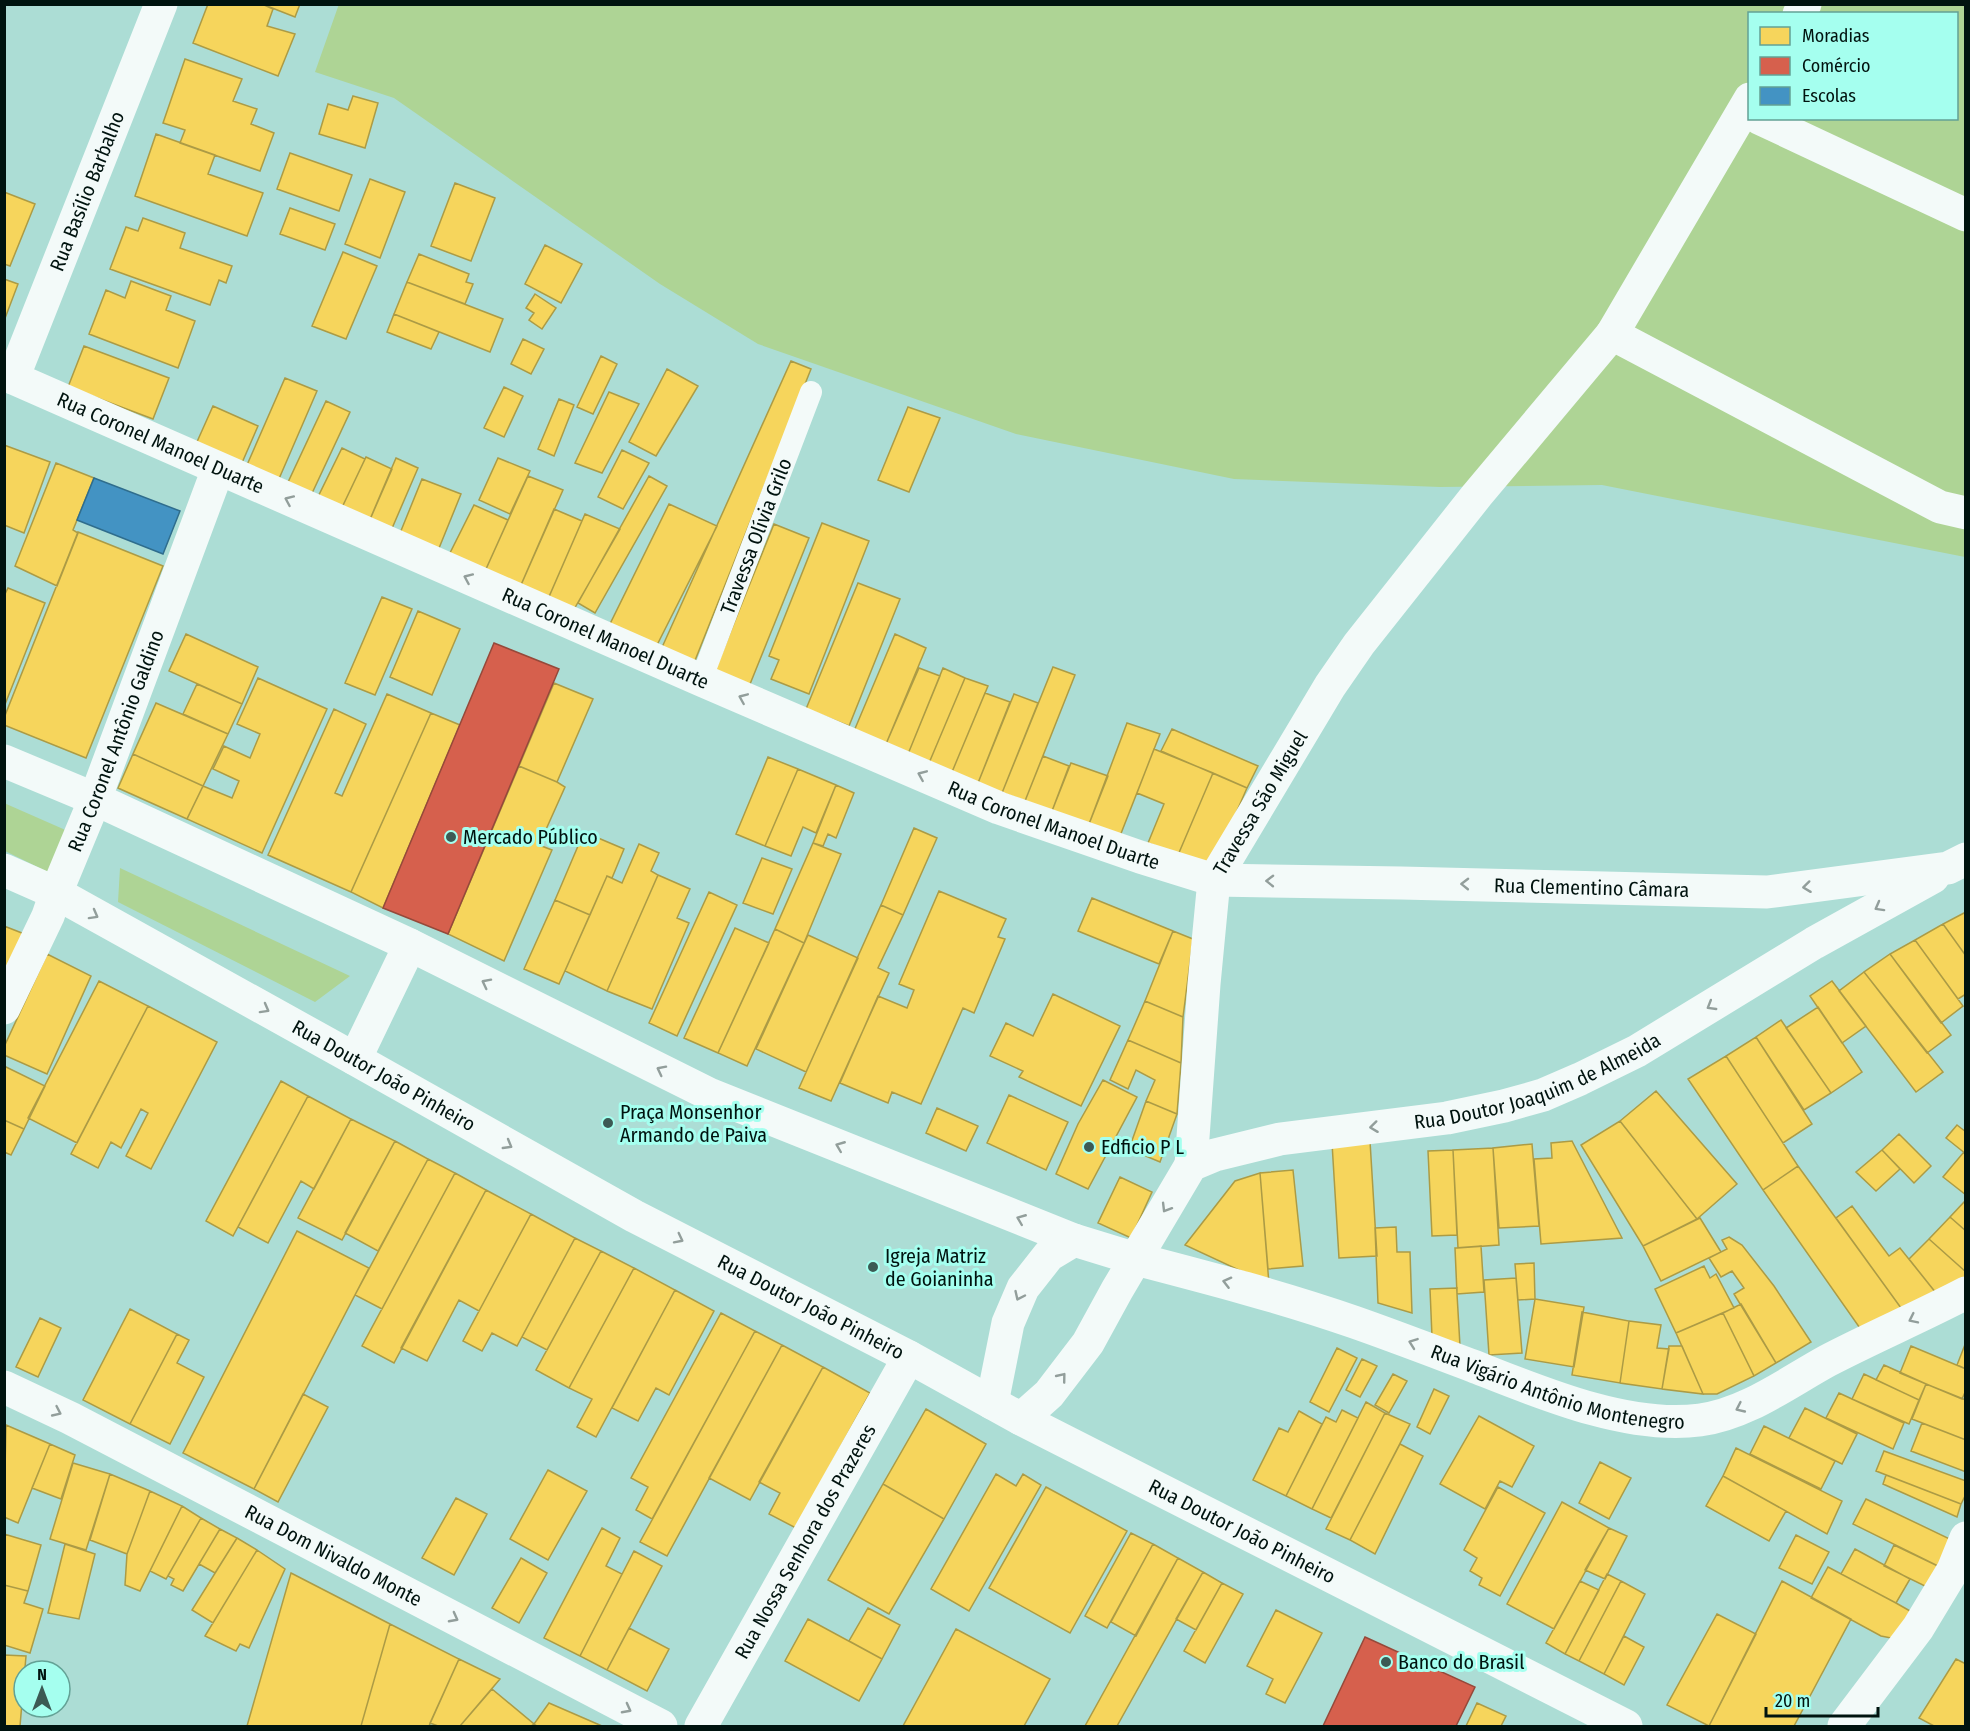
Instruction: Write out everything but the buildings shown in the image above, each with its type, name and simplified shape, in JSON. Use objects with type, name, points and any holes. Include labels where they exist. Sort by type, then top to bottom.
[{"type":"street","name":"Rua Basílio Barbalho","points":[[9,376],[161,4]]},
{"type":"street","name":"Travessa São Miguel","points":[[1191,1165],[1200,1029],[1214,880],[1330,686],[1359,644],[1477,495],[1612,334],[1748,113]]},
{"type":"street","points":[[1770,120],[1965,215]]},
{"type":"street","points":[[1612,334],[1940,507],[1965,513]]},
{"type":"street","name":"Rua Coronel Manoel Duarte","points":[[9,376],[700,680],[999,808],[1214,880]]},
{"type":"street","name":"Rua Coronel Antônio Galdino","points":[[4,1008],[48,916],[95,799],[218,469]]},
{"type":"street","points":[[4,761],[95,799],[410,945],[709,1094],[1074,1240],[1136,1259]]},
{"type":"street","name":"Rua Clementino Câmara","points":[[1214,880],[1767,892],[1957,864]]},
{"type":"street","name":"Rua Doutor Joaquim de Almeida","points":[[1191,1165],[1215,1155],[1280,1139],[1447,1118],[1543,1095],[1637,1051],[1814,943],[1957,864]]},
{"type":"street","name":"Rua Doutor João Pinheiro","points":[[4,870],[56,893],[634,1216],[909,1357],[1021,1419],[1626,1726]]},
{"type":"street","points":[[355,1059],[410,945]]},
{"type":"street","points":[[1021,1419],[1049,1394],[1088,1342],[1191,1165]]},
{"type":"street","points":[[992,1402],[1008,1323],[1023,1288],[1049,1255],[1074,1240]]},
{"type":"street","name":"Rua Vigário Antônio Montenegro","points":[[1136,1259],[1251,1288],[1428,1349],[1544,1394],[1635,1418],[1667,1421],[1700,1420],[1732,1413],[1830,1360],[1965,1293]]},
{"type":"street","name":"Rua Nossa Senhora dos Prazeres","points":[[701,1726],[909,1357]]},
{"type":"street","name":"Rua Dom Nivaldo Monte","points":[[4,1387],[70,1418],[661,1726]]},
{"type":"street","points":[[1844,1726],[1918,1628],[1953,1570],[1965,1539]]},
{"type":"lane","name":"Travessa Olívia Grilo","points":[[700,680],[811,392]]},
{"type":"green space","points":[[339,4],[1965,5],[1965,557],[1602,485],[1440,487],[1234,479],[1016,434],[758,344],[660,284],[394,98],[315,72]]},
{"type":"green space","points":[[4,803],[70,832],[56,876],[5,851]]},
{"type":"green space","points":[[120,868],[350,976],[315,1002],[118,902]]},
{"type":"place","name":"Mercado Público","points":[[451,837]]},
{"type":"place","name":"Praça Monsenhor Armando de Paiva","points":[[608,1123]]},
{"type":"place","name":"Edficio P L","points":[[1089,1147]]},
{"type":"place","name":"Igreja Matriz de Goianinha","points":[[873,1267]]},
{"type":"place","name":"Banco do Brasil","points":[[1386,1662]]}]
